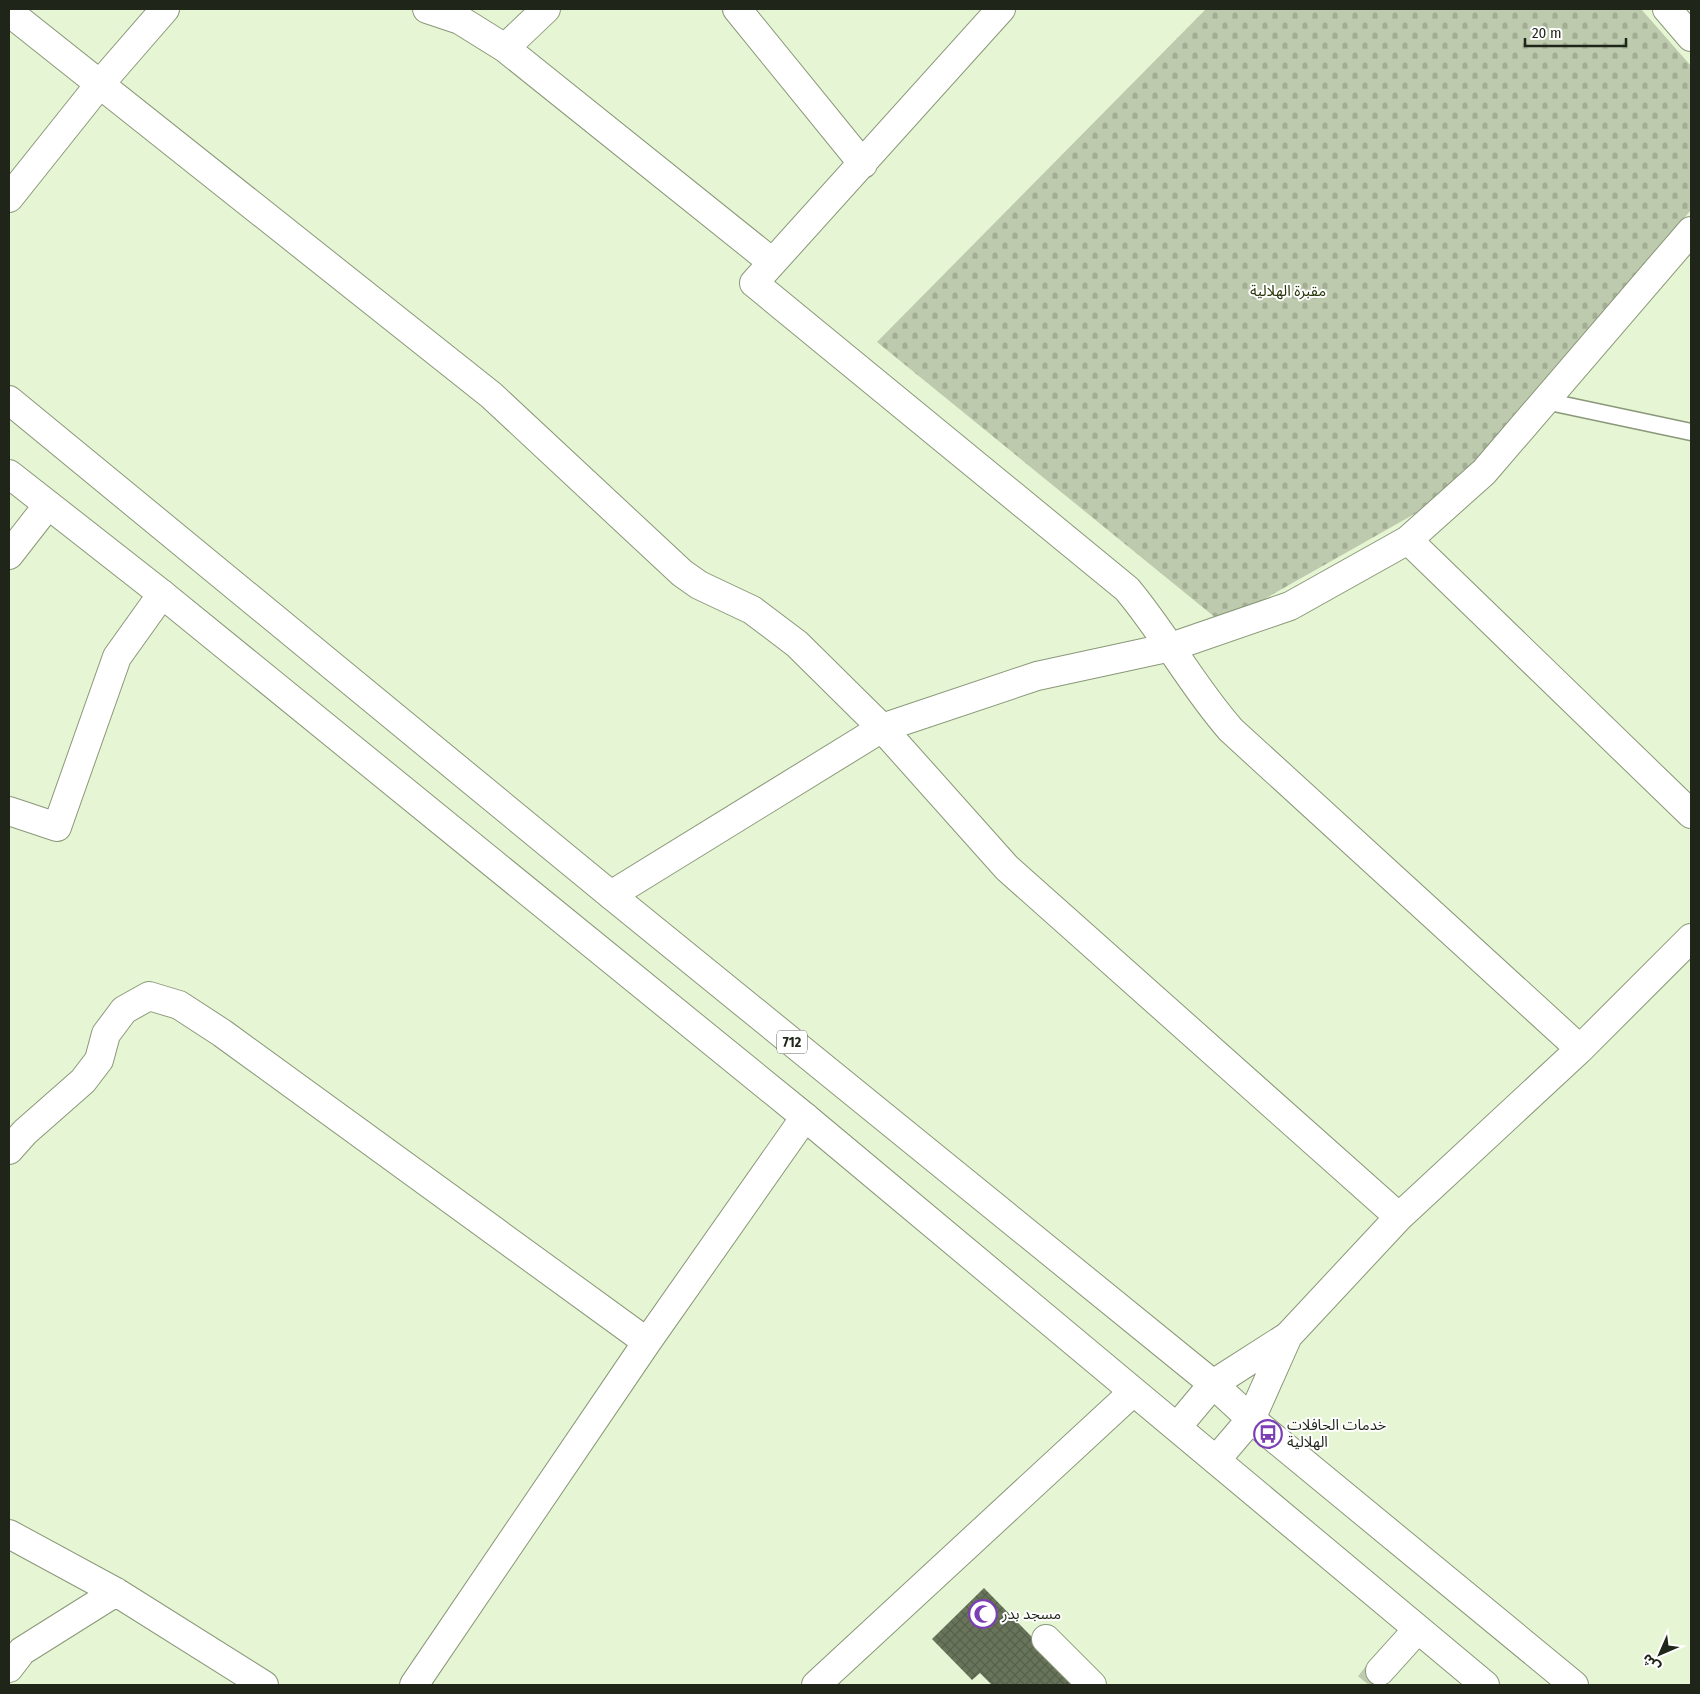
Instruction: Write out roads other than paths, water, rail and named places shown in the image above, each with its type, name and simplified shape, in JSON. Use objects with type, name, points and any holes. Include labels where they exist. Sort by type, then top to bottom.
[{"type":"street","points":[[9,198],[99,85],[165,9]]},
{"type":"street","points":[[427,9],[460,20],[505,48],[772,262]]},
{"type":"street","points":[[505,48],[546,9]]},
{"type":"street","points":[[737,9],[863,164]]},
{"type":"street","points":[[1001,9],[754,283],[1127,589],[1147,613],[1209,705],[1254,754],[1580,1049]]},
{"type":"street","points":[[1667,9],[1691,37]]},
{"type":"street","points":[[9,12],[491,395],[682,572],[700,585],[752,610],[797,644],[882,728],[1007,868],[1399,1217]]},
{"type":"street","points":[[611,895],[882,728],[1037,676],[1171,647],[1290,606],[1408,540],[1484,472],[1691,231]]},
{"type":"street","name":"712","points":[[9,400],[611,895],[1213,1384],[1251,1419],[1574,1685]]},
{"type":"street","points":[[9,474],[162,594],[805,1118],[1485,1685]]},
{"type":"street","points":[[9,556],[48,505]]},
{"type":"street","points":[[1408,540],[1691,814]]},
{"type":"street","points":[[9,811],[57,827],[117,657],[162,594]]},
{"type":"street","points":[[1177,1427],[1213,1384],[1288,1336],[1399,1217],[1580,1049],[1691,938]]},
{"type":"street","points":[[9,1150],[25,1132],[83,1081],[99,1060],[106,1034],[124,1010],[149,996],[157,998],[179,1005],[222,1033],[647,1342]]},
{"type":"street","points":[[414,1685],[647,1342],[805,1118]]},
{"type":"street","points":[[1216,1460],[1251,1419],[1288,1336]]},
{"type":"street","points":[[816,1685],[1133,1392]]},
{"type":"street","points":[[9,1534],[116,1592],[264,1685]]},
{"type":"street","points":[[9,1668],[22,1651],[116,1592]]},
{"type":"street","points":[[1380,1671],[1417,1630]]},
{"type":"street","points":[[1046,1639],[1092,1685]]},
{"type":"lane","points":[[1545,401],[1691,432]]},
{"type":"tunnel","points":[[1369,1685],[1380,1671]]},
{"type":"place","name":"خدمات الحافلات الهلالية","points":[[1268,1434]]},
{"type":"place","name":"مسجد بدر","points":[[983,1614]]},
{"type":"park label","name":"مقبرة الهلالية","points":[[1288,291]]}]
